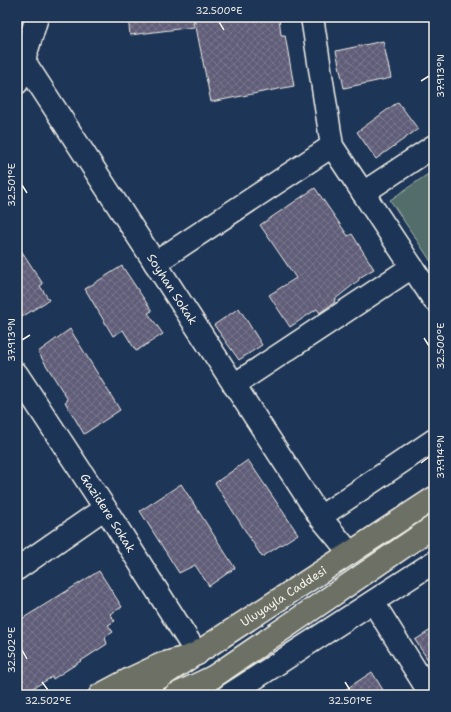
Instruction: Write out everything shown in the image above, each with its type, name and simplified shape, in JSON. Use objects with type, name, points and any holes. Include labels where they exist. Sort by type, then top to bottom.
[{"type":"main road","name":"Uluyayla Caddesi","points":[[133,695],[434,498]]},
{"type":"main road","name":"Uluyayla Caddesi","points":[[176,695],[213,677],[434,526]]},
{"type":"main road","points":[[100,695],[162,664],[197,654]]},
{"type":"main road","points":[[195,695],[213,677]]},
{"type":"street","points":[[17,83],[37,17]]},
{"type":"street","points":[[312,17],[332,146],[412,267],[431,289]]},
{"type":"street","name":"Soyhan Sokak","points":[[24,61],[320,517],[350,553]]},
{"type":"street","points":[[155,263],[332,146]]},
{"type":"street","points":[[363,193],[434,146]]},
{"type":"street","points":[[234,385],[412,267]]},
{"type":"street","name":"Gazidere Sokak","points":[[17,374],[105,508],[197,654]]},
{"type":"street","points":[[320,517],[434,440]]},
{"type":"street","points":[[17,570],[105,508]]},
{"type":"street","points":[[229,695],[434,562]]},
{"type":"street","points":[[373,602],[431,695]]},
{"type":"street","points":[[213,677],[225,695]]},
{"type":"green space","points":[[434,170],[434,261],[432,263],[390,200]]},
{"type":"building","points":[[128,17],[193,17],[194,27],[130,35]]},
{"type":"building","points":[[194,17],[279,17],[281,35],[285,35],[294,86],[211,102]]},
{"type":"building","points":[[383,41],[391,78],[344,88],[336,51]]},
{"type":"building","points":[[398,102],[418,129],[376,159],[357,132]]},
{"type":"building","points":[[315,188],[348,236],[352,234],[374,269],[359,278],[359,280],[334,300],[335,302],[320,313],[317,309],[290,327],[269,295],[296,278],[260,225]]},
{"type":"building","points":[[17,244],[43,284],[40,286],[49,300],[17,320]]},
{"type":"building","points":[[122,266],[152,311],[148,313],[163,334],[136,351],[123,330],[113,336],[85,289]]},
{"type":"building","points":[[239,308],[262,345],[239,360],[214,325]]},
{"type":"building","points":[[70,329],[120,410],[84,434],[65,402],[68,400],[38,352]]},
{"type":"building","points":[[248,460],[298,534],[262,557],[215,483]]},
{"type":"building","points":[[181,484],[235,568],[209,586],[195,565],[179,573],[140,511]]},
{"type":"building","points":[[99,571],[122,607],[110,614],[115,621],[108,625],[113,632],[105,637],[107,644],[53,679],[52,677],[21,695],[17,695],[17,622]]},
{"type":"building","points":[[434,628],[434,669],[415,640]]},
{"type":"building","points":[[372,672],[386,695],[337,695]]}]
